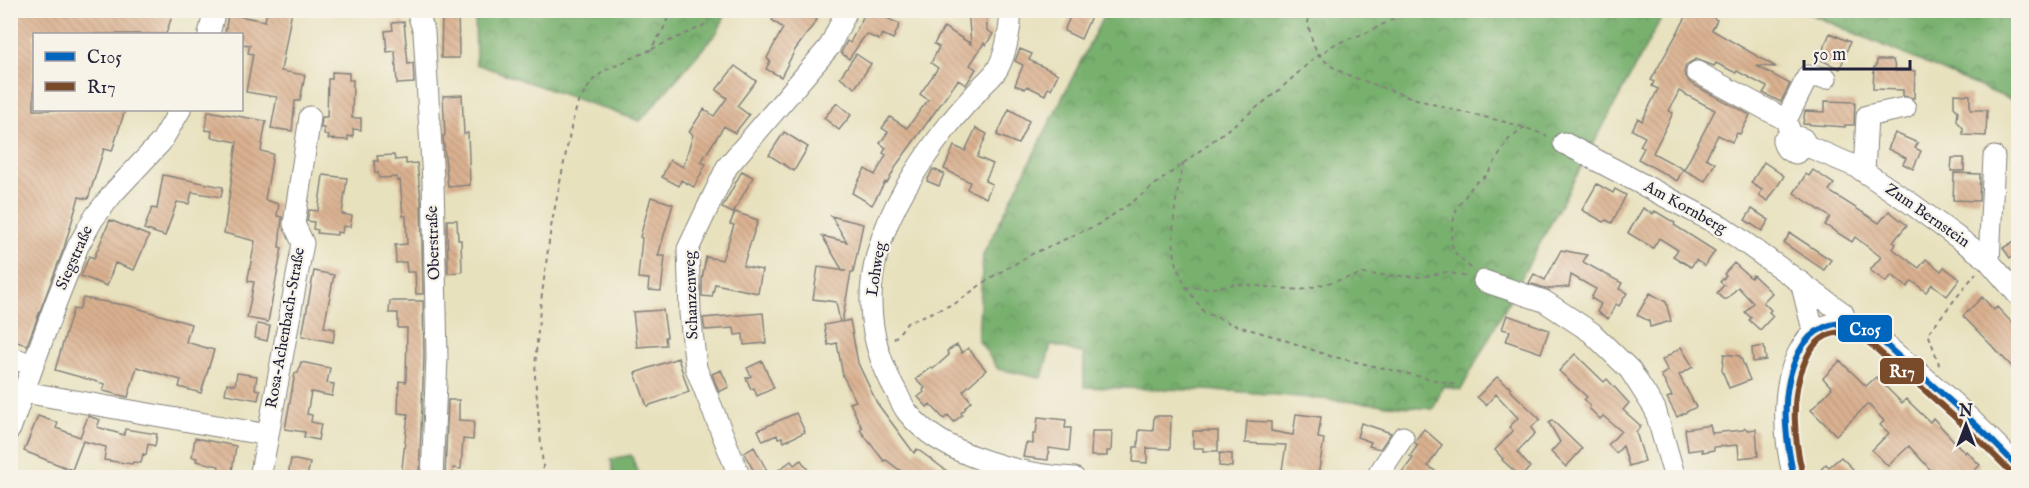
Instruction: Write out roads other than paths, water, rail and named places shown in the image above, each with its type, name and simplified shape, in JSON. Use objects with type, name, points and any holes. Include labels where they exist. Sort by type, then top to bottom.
[{"type":"street","points":[[209,33],[215,10]]},
{"type":"street","name":"Oberstraße","points":[[417,10],[424,32],[433,192],[437,357],[432,477]]},
{"type":"street","name":"Schanzenweg","points":[[740,477],[696,368],[690,313],[688,249],[727,167],[830,46],[847,10]]},
{"type":"street","name":"Lohweg","points":[[1011,10],[1006,45],[998,69],[949,125],[909,181],[883,231],[870,291],[873,326],[881,359],[892,386],[908,413],[924,428],[947,444],[984,461],[1019,471],[1074,477]]},
{"type":"street","name":"Zum Bernstein","points":[[1697,72],[1795,133],[1864,172],[1988,260],[2019,295]]},
{"type":"street","points":[[1795,133],[1808,76],[1826,78]]},
{"type":"street","points":[[1864,172],[1867,116],[1905,108]]},
{"type":"street","name":"Siegstraße","points":[[10,429],[78,246],[93,219],[114,192],[161,142],[179,111]]},
{"type":"street","name":"Rosa-Achenbach-Straße","points":[[260,477],[303,243],[294,224],[310,117]]},
{"type":"street","name":"Am Kornberg","points":[[1564,143],[1723,227],[1801,282],[1843,313],[1845,324],[1860,327],[1928,379],[2019,467]]},
{"type":"street","name":"Zum Bernstein","points":[[1988,260],[1994,157]]},
{"type":"street","points":[[1484,281],[1544,301],[1591,332],[1630,370],[1655,409],[1675,477]]},
{"type":"street","points":[[1801,282],[1815,330]]},
{"type":"street","points":[[1794,477],[1787,443],[1789,386],[1793,364],[1803,344],[1815,330],[1845,324]]},
{"type":"street","points":[[10,357],[33,365]]},
{"type":"street","points":[[24,392],[268,435]]},
{"type":"street","points":[[1376,477],[1403,438]]}]
